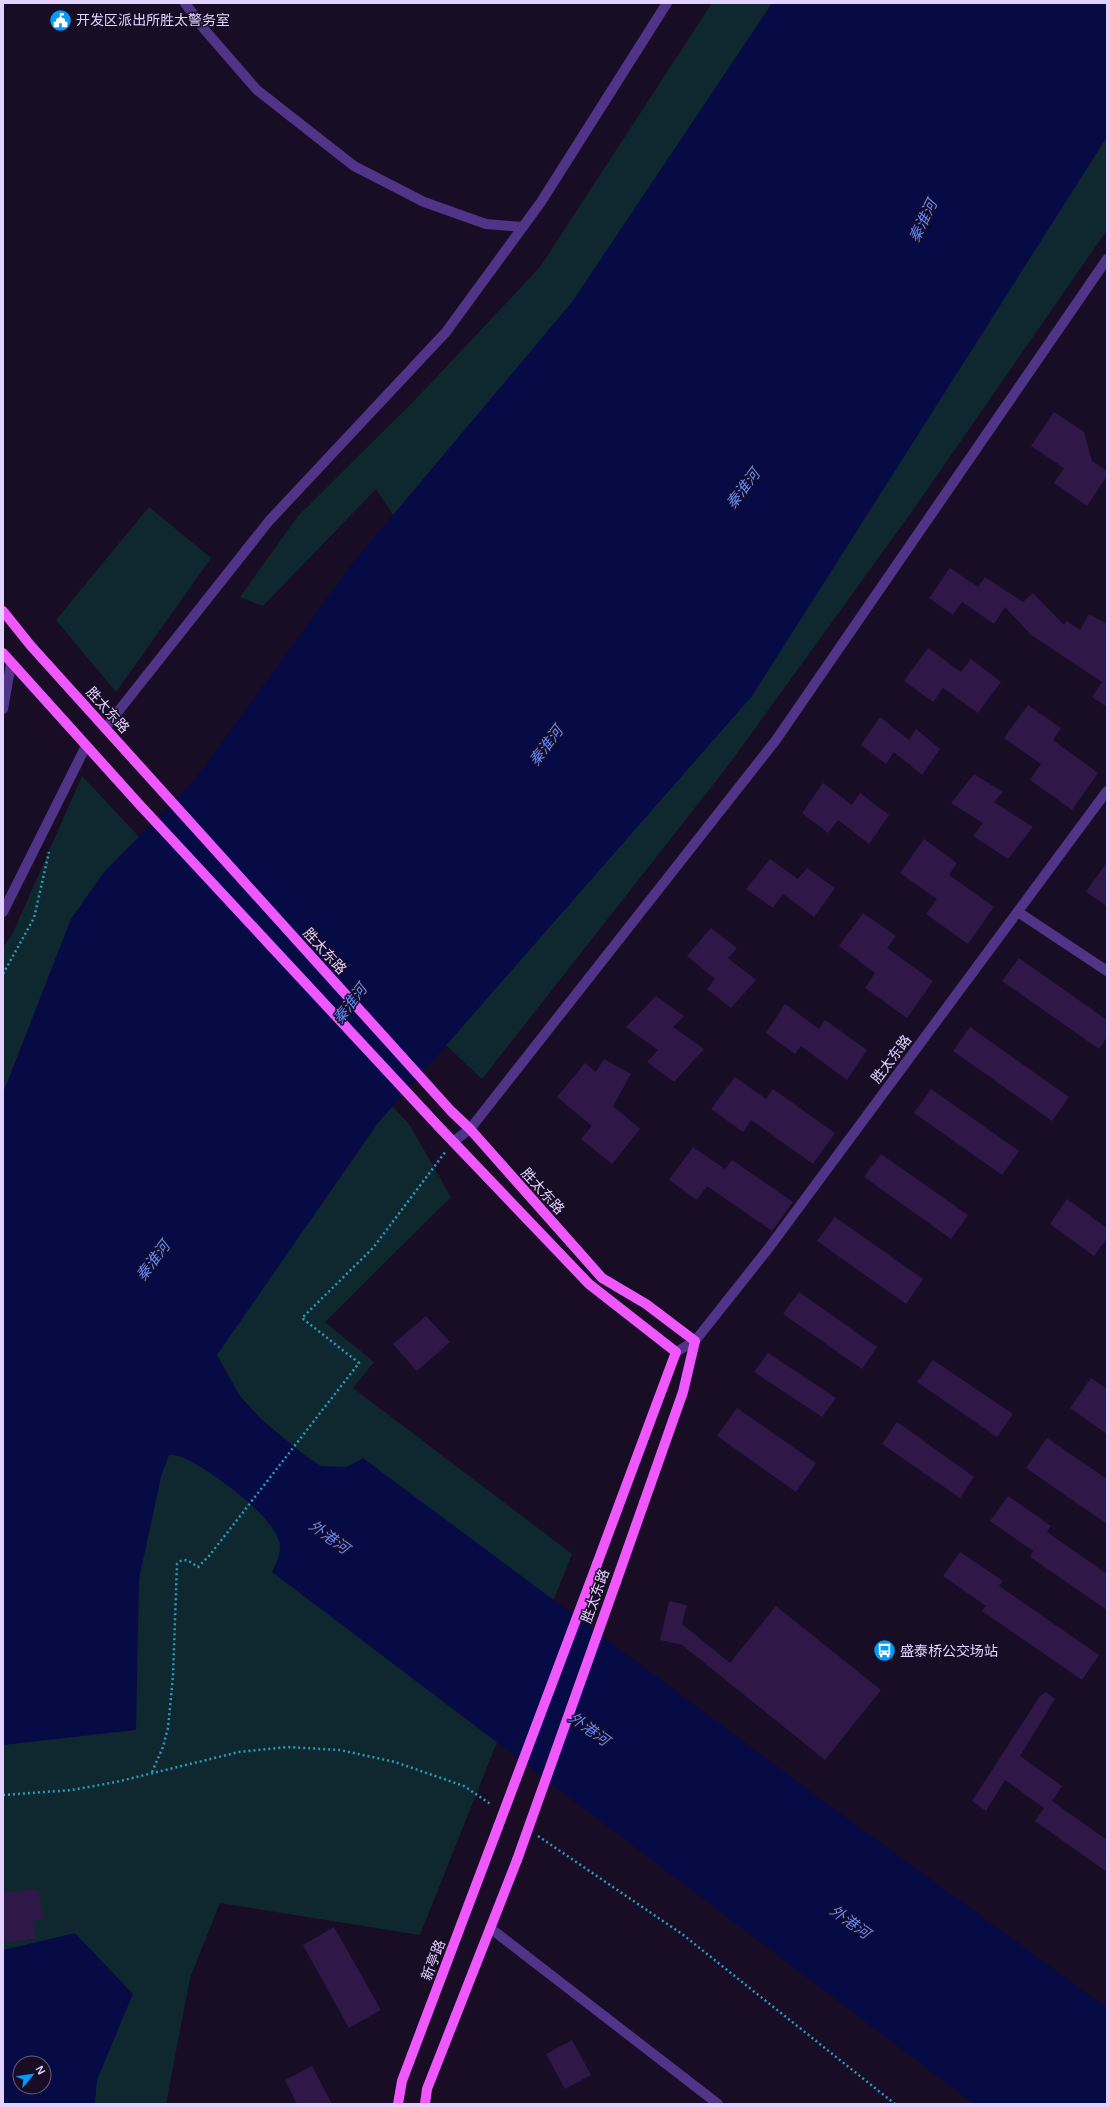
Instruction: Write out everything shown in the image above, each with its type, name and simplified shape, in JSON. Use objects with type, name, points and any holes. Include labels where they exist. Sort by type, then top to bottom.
[{"type":"main road","name":"胜太东路","points":[[3,611],[31,646],[452,1111],[470,1129],[602,1278],[646,1304],[695,1341],[683,1392],[517,1860],[490,1928]]},
{"type":"main road","points":[[3,653],[138,803],[453,1142],[589,1284],[676,1352]]},
{"type":"main road","name":"胜太东路","points":[[498,1827],[676,1352]]},
{"type":"main road","name":"新亭路","points":[[398,2104],[402,2081],[498,1827]]},
{"type":"main road","points":[[425,2104],[427,2089],[490,1928]]},
{"type":"street","points":[[185,3],[204,30],[257,90],[354,166],[424,202],[486,224],[522,227]]},
{"type":"street","points":[[105,728],[269,521],[446,332],[541,202],[667,3]]},
{"type":"street","points":[[453,1142],[470,1129],[776,740],[1107,259]]},
{"type":"street","points":[[3,709],[12,664]]},
{"type":"street","points":[[3,912],[86,746]]},
{"type":"street","name":"胜太东路","points":[[676,1352],[695,1341],[772,1242],[1107,792]]},
{"type":"street","points":[[1018,912],[1107,971]]},
{"type":"street","points":[[490,1928],[718,2104]]},
{"type":"path","points":[[3,974],[34,918],[51,845]]},
{"type":"path","points":[[152,1772],[164,1747],[168,1728],[173,1669],[176,1564],[180,1560],[185,1559],[198,1567],[359,1363],[302,1318],[373,1248],[453,1142]]},
{"type":"path","points":[[3,1796],[72,1790],[116,1782],[239,1752],[287,1747],[340,1750],[396,1762],[464,1786],[497,1809]]},
{"type":"path","points":[[537,1836],[682,1934],[895,2104]]},
{"type":"shaded area","points":[[712,3],[1107,3],[1107,230],[913,510],[727,767],[482,1079],[434,1034],[602,826],[376,489],[263,606],[240,597],[298,516],[415,400],[540,267]]},
{"type":"shaded area","points":[[149,507],[211,558],[116,692],[56,620]]},
{"type":"shaded area","points":[[82,776],[409,1124],[451,1197],[325,1322],[374,1362],[353,1388],[572,1554],[420,1935],[220,1903],[190,1978],[166,2104],[3,2104],[3,947],[12,935]]},
{"type":"water","points":[[772,3],[1107,3],[1107,137],[752,696],[378,1123],[217,1355],[240,1396],[261,1419],[303,1454],[321,1466],[347,1467],[363,1458],[822,1800],[1107,2008],[1107,2104],[974,2104],[272,1572],[279,1556],[280,1546],[276,1535],[268,1522],[225,1483],[195,1464],[175,1455],[169,1455],[161,1477],[139,1579],[136,1730],[3,1745],[3,1093],[71,919],[104,872],[193,782],[351,565],[572,302]]},
{"type":"water","points":[[75,1933],[133,1994],[97,2080],[95,2104],[3,2104],[3,1950]]},
{"type":"building","points":[[1054,412],[1084,432],[1092,461],[1107,471],[1107,476],[1087,506],[1054,483],[1064,468],[1031,446]]},
{"type":"building","points":[[950,568],[978,587],[985,577],[1023,602],[1033,593],[1064,625],[1067,621],[1080,630],[1089,614],[1107,624],[1107,707],[1092,697],[1102,682],[1031,635],[1005,607],[994,624],[962,602],[953,615],[929,598]]},
{"type":"building","points":[[928,648],[961,672],[971,659],[1001,682],[978,713],[943,688],[933,702],[904,681]]},
{"type":"building","points":[[1028,705],[1061,728],[1053,740],[1098,773],[1072,810],[1030,780],[1041,764],[1004,738]]},
{"type":"building","points":[[880,717],[909,740],[916,729],[940,749],[922,775],[894,752],[886,764],[861,745]]},
{"type":"building","points":[[974,774],[1003,792],[994,802],[1033,827],[1008,859],[973,836],[983,823],[951,803]]},
{"type":"building","points":[[823,783],[852,805],[860,793],[889,815],[869,844],[838,820],[828,833],[802,813]]},
{"type":"building","points":[[924,839],[957,863],[949,875],[994,907],[968,944],[926,914],[937,899],[900,873]]},
{"type":"building","points":[[770,859],[798,879],[807,868],[835,888],[814,917],[783,894],[773,908],[746,889]]},
{"type":"building","points":[[1107,862],[1107,906],[1086,892]]},
{"type":"building","points":[[863,913],[896,936],[887,948],[933,981],[907,1018],[865,988],[875,973],[839,946]]},
{"type":"building","points":[[711,928],[737,948],[728,958],[756,980],[731,1008],[707,989],[715,979],[687,956]]},
{"type":"building","points":[[1019,958],[1107,1020],[1107,1037],[1099,1049],[1002,981]]},
{"type":"building","points":[[656,996],[684,1016],[673,1027],[704,1049],[674,1082],[647,1062],[658,1050],[626,1027]]},
{"type":"building","points":[[785,1004],[819,1029],[825,1020],[867,1050],[847,1080],[801,1046],[795,1054],[766,1033]]},
{"type":"building","points":[[970,1027],[1069,1097],[1052,1121],[953,1051]]},
{"type":"building","points":[[604,1059],[631,1074],[613,1106],[640,1129],[612,1164],[581,1139],[592,1126],[557,1097],[585,1063],[596,1072]]},
{"type":"building","points":[[735,1077],[766,1099],[773,1089],[835,1133],[813,1164],[751,1120],[743,1132],[711,1109]]},
{"type":"building","points":[[931,1089],[1019,1151],[1002,1175],[914,1113]]},
{"type":"building","points":[[693,1147],[725,1169],[732,1160],[793,1202],[772,1231],[707,1186],[697,1200],[669,1180]]},
{"type":"building","points":[[881,1154],[968,1215],[951,1239],[864,1177]]},
{"type":"building","points":[[1067,1199],[1107,1228],[1107,1238],[1094,1256],[1050,1224]]},
{"type":"building","points":[[835,1217],[923,1279],[906,1304],[817,1241]]},
{"type":"building","points":[[799,1292],[877,1347],[862,1369],[783,1314]]},
{"type":"building","points":[[426,1316],[450,1342],[417,1371],[393,1344]]},
{"type":"building","points":[[768,1353],[836,1398],[822,1417],[754,1372]]},
{"type":"building","points":[[933,1360],[1013,1414],[997,1437],[917,1382]]},
{"type":"building","points":[[1091,1378],[1107,1389],[1107,1434],[1070,1408]]},
{"type":"building","points":[[737,1408],[816,1463],[796,1492],[717,1436]]},
{"type":"building","points":[[897,1422],[974,1477],[960,1498],[882,1444]]},
{"type":"building","points":[[1047,1438],[1107,1479],[1107,1524],[1026,1468]]},
{"type":"building","points":[[1008,1496],[1051,1526],[1047,1532],[1107,1574],[1107,1610],[1030,1557],[1033,1551],[990,1521]]},
{"type":"building","points":[[960,1552],[1003,1581],[999,1586],[1099,1655],[1082,1680],[982,1611],[986,1606],[943,1576]]},
{"type":"building","points":[[669,1601],[687,1605],[682,1624],[730,1663],[776,1606],[881,1690],[825,1760],[682,1645],[660,1640]]},
{"type":"building","points":[[1046,1692],[1055,1699],[1020,1756],[1062,1786],[1052,1801],[1107,1840],[1107,1872],[1035,1821],[1044,1808],[1005,1780],[986,1811],[972,1801],[1040,1696]]},
{"type":"building","points":[[38,1889],[43,1919],[33,1920],[36,1939],[3,1942],[3,1893]]},
{"type":"building","points":[[334,1927],[381,2010],[349,2028],[303,1945]]},
{"type":"building","points":[[572,2040],[591,2075],[565,2089],[546,2054]]},
{"type":"building","points":[[312,2066],[332,2104],[297,2104],[285,2080]]},
{"type":"place","name":"开发区派出所胜太警务室","points":[[61,20]]},
{"type":"place","name":"盛泰桥公交场站","points":[[885,1651]]},
{"type":"water label","name":"秦淮河","points":[[923,221]]},
{"type":"water label","name":"秦淮河","points":[[743,489]]},
{"type":"water label","name":"秦淮河","points":[[546,746]]},
{"type":"water label","name":"秦淮河","points":[[350,1004]]},
{"type":"water label","name":"秦淮河","points":[[153,1261]]},
{"type":"water label","name":"外港河","points":[[329,1537]]},
{"type":"water label","name":"外港河","points":[[589,1729]]},
{"type":"water label","name":"外港河","points":[[850,1922]]}]
